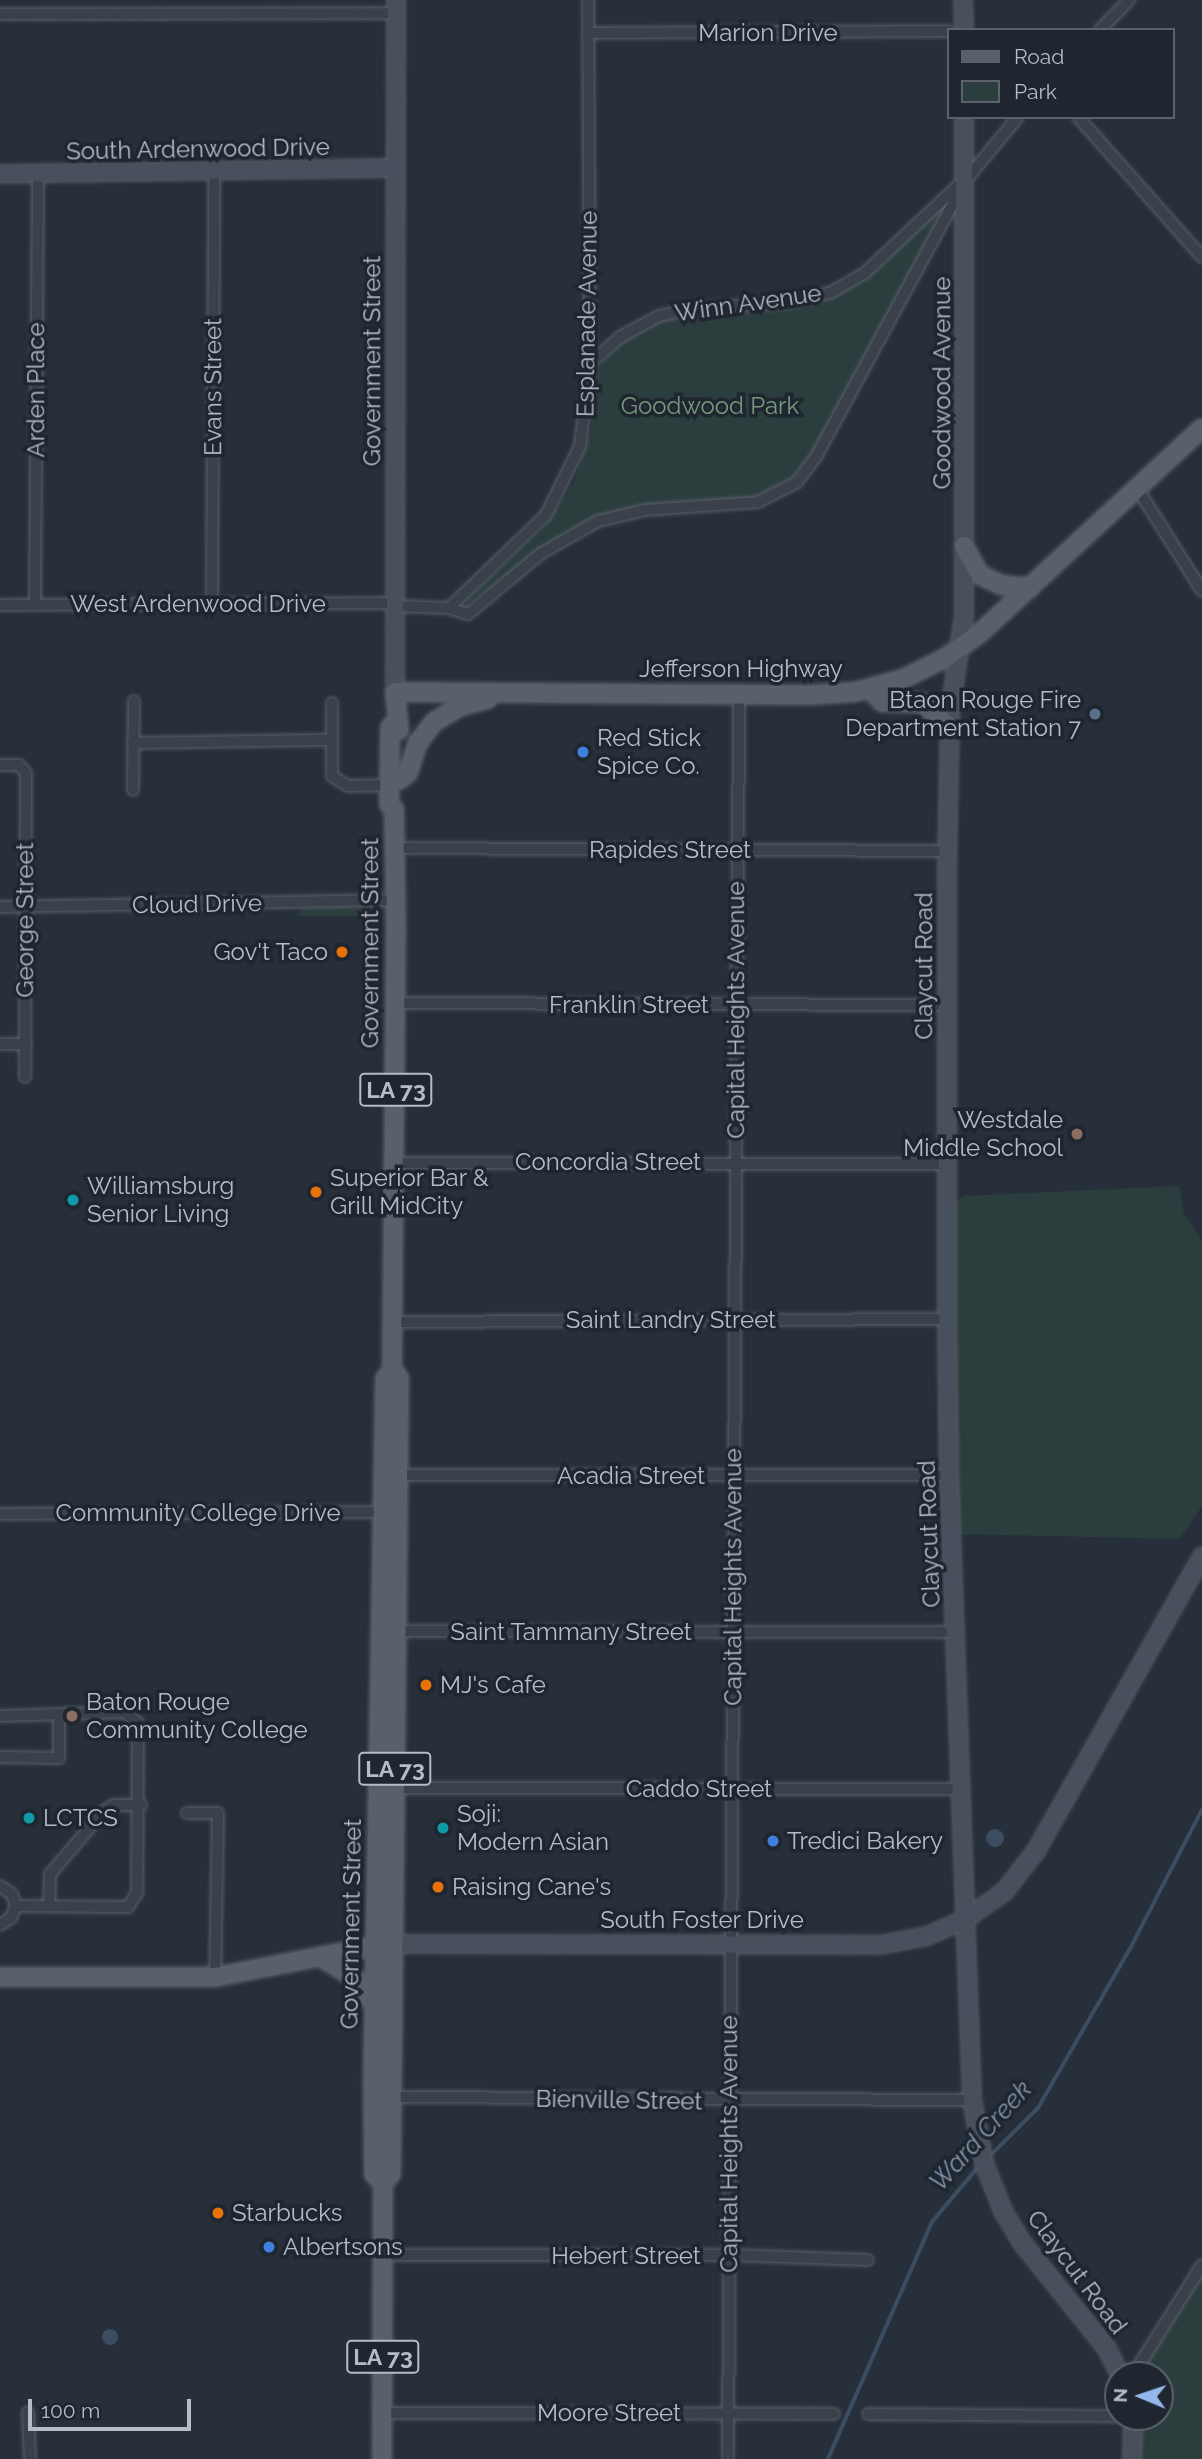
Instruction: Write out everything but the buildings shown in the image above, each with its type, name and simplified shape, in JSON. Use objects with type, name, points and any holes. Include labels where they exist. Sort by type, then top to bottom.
[{"type":"main road","name":"Jefferson Highway","points":[[395,692],[826,695],[870,689],[917,673],[959,648],[1030,588],[1202,428]]},
{"type":"main road","points":[[964,545],[979,575],[1001,585],[1030,588]]},
{"type":"main road","points":[[870,689],[882,702],[923,703],[949,727]]},
{"type":"main road","name":"Government Street","points":[[383,2183],[374,2174],[374,2007],[384,1944],[394,1788],[396,1631],[385,1379],[392,1371],[394,1322],[396,1003],[394,809],[389,804],[394,783],[395,692]]},
{"type":"main road","points":[[394,783],[408,773],[418,743],[434,722],[461,706],[486,702],[491,693]]},
{"type":"main road","name":"Government Street","points":[[382,2459],[383,2183],[391,2174],[392,2097],[384,1944],[390,1512],[397,1475],[399,1378],[392,1371]]},
{"type":"main road","points":[[385,1427],[389,1435],[389,1467],[397,1475]]},
{"type":"main road","name":"South Foster Drive","points":[[0,1977],[215,1977],[384,1944]]},
{"type":"main road","points":[[321,1957],[355,1978],[374,2007]]},
{"type":"street","name":"Esplanade Avenue","points":[[449,608],[546,515],[559,495],[583,436],[590,364],[588,0]]},
{"type":"street","points":[[963,0],[964,28]]},
{"type":"street","points":[[1102,28],[1129,0]]},
{"type":"street","points":[[0,14],[396,6]]},
{"type":"street","name":"Government Street","points":[[395,692],[396,6]]},
{"type":"street","name":"Marion Drive","points":[[588,33],[946,31]]},
{"type":"street","name":"Goodwood Avenue","points":[[959,648],[964,545],[964,119]]},
{"type":"street","points":[[396,605],[449,608],[468,614],[540,554],[598,521],[645,510],[758,502],[797,482],[817,456],[965,181],[1015,119]]},
{"type":"street","points":[[1080,119],[1202,257]]},
{"type":"street","name":"South Ardenwood Drive","points":[[0,174],[396,168]]},
{"type":"street","name":"Evans Street","points":[[212,602],[214,172]]},
{"type":"street","name":"Arden Place","points":[[35,605],[38,174]]},
{"type":"street","name":"Winn Avenue","points":[[590,364],[621,337],[659,316],[690,309],[785,303],[832,292],[866,272],[965,181]]},
{"type":"street","points":[[1137,488],[1202,591]]},
{"type":"street","name":"West Ardenwood Drive","points":[[0,605],[212,602],[396,605]]},
{"type":"street","name":"Claycut Road","points":[[959,648],[949,727],[947,1319],[949,1475],[972,2100],[977,2137],[992,2186],[1023,2244],[1107,2349],[1113,2361]]},
{"type":"street","name":"Capital Heights Avenue","points":[[728,2459],[739,694]]},
{"type":"street","points":[[133,790],[134,701]]},
{"type":"street","points":[[332,702],[331,776],[348,786],[394,783]]},
{"type":"street","points":[[133,743],[332,740]]},
{"type":"street","name":"George Street","points":[[0,765],[19,765],[26,773],[25,1077]]},
{"type":"street","name":"Rapides Street","points":[[394,848],[947,852]]},
{"type":"street","name":"Cloud Drive","points":[[0,906],[393,900]]},
{"type":"street","name":"Franklin Street","points":[[396,1003],[946,1005]]},
{"type":"street","points":[[0,1044],[26,1044]]},
{"type":"street","name":"Concordia Street","points":[[396,1163],[947,1164]]},
{"type":"street","name":"Saint Landry Street","points":[[394,1322],[947,1319]]},
{"type":"street","name":"Acadia Street","points":[[397,1475],[949,1475]]},
{"type":"street","name":"Community College Drive","points":[[0,1514],[390,1512]]},
{"type":"street","name":"South Foster Drive","points":[[384,1944],[880,1945],[927,1936],[964,1920],[1004,1892],[1036,1851],[1202,1556]]},
{"type":"street","name":"Saint Tammany Street","points":[[396,1631],[956,1632]]},
{"type":"street","points":[[0,1716],[124,1712],[138,1723],[141,1805],[137,1894],[128,1907],[16,1906]]},
{"type":"street","points":[[0,1758],[59,1758],[59,1714]]},
{"type":"street","name":"Caddo Street","points":[[394,1788],[961,1789]]},
{"type":"street","points":[[49,1906],[50,1874],[104,1811],[114,1804],[141,1805]]},
{"type":"street","points":[[187,1813],[218,1812],[215,1977]]},
{"type":"street","points":[[0,1886],[12,1894],[16,1906],[11,1918],[0,1925]]},
{"type":"street","name":"Bienville Street","points":[[392,2097],[729,2101],[972,2100]]},
{"type":"street","name":"Hebert Street","points":[[384,2255],[729,2255],[868,2260]]},
{"type":"street","points":[[1142,2361],[1202,2264]]},
{"type":"street","points":[[28,2412],[30,2459]]},
{"type":"street","name":"Moore Street","points":[[383,2413],[834,2414]]},
{"type":"street","points":[[868,2414],[1104,2416]]},
{"type":"street","points":[[1132,2459],[1133,2431]]},
{"type":"green space","name":"Goodwood Park","points":[[947,206],[813,452],[787,483],[760,497],[606,514],[556,538],[466,605],[466,600],[542,530],[574,482],[591,430],[596,372],[622,340],[651,323],[688,313],[790,307],[829,298],[875,272],[935,209]]},
{"type":"green space","points":[[371,907],[381,917],[298,916],[302,908]]},
{"type":"green space","points":[[1179,1186],[1184,1214],[1202,1240],[1202,1506],[1179,1539],[956,1534],[954,1202],[964,1196]]},
{"type":"green space","points":[[1202,2278],[1202,2459],[1129,2459],[1128,2431],[1174,2431],[1174,2361],[1144,2361]]},
{"type":"water","points":[[991,1829],[999,1829],[1004,1838],[1002,1845],[991,1847],[986,1842],[986,1834]]},
{"type":"water","points":[[110,2329],[116,2331],[116,2343],[110,2345],[104,2343],[102,2337],[104,2331]]},
{"type":"waterway","name":"Ward Creek","points":[[989,2157],[1038,2108],[1132,1945],[1202,1810]]},
{"type":"waterway","name":"Ward Creek","points":[[828,2459],[932,2222],[980,2165]]},
{"type":"place","name":"Btaon Rouge Fire Department Station 7","points":[[1095,714]]},
{"type":"place","name":"Red Stick Spice Co.","points":[[583,752]]},
{"type":"place","name":"Gov't Taco","points":[[342,952]]},
{"type":"place","name":"Westdale Middle School","points":[[1077,1134]]},
{"type":"place","name":"Superior Bar & Grill MidCity","points":[[316,1192]]},
{"type":"place","name":"Williamsburg Senior Living","points":[[73,1200]]},
{"type":"place","name":"MJ's Cafe","points":[[426,1685]]},
{"type":"place","name":"Baton Rouge Community College","points":[[72,1716]]},
{"type":"place","name":"LCTCS","points":[[29,1818]]},
{"type":"place","name":"Soji: Modern Asian","points":[[443,1828]]},
{"type":"place","name":"Tredici Bakery","points":[[773,1841]]},
{"type":"place","name":"Raising Cane's","points":[[438,1887]]},
{"type":"place","name":"Starbucks","points":[[218,2213]]},
{"type":"place","name":"Albertsons","points":[[269,2247]]}]
